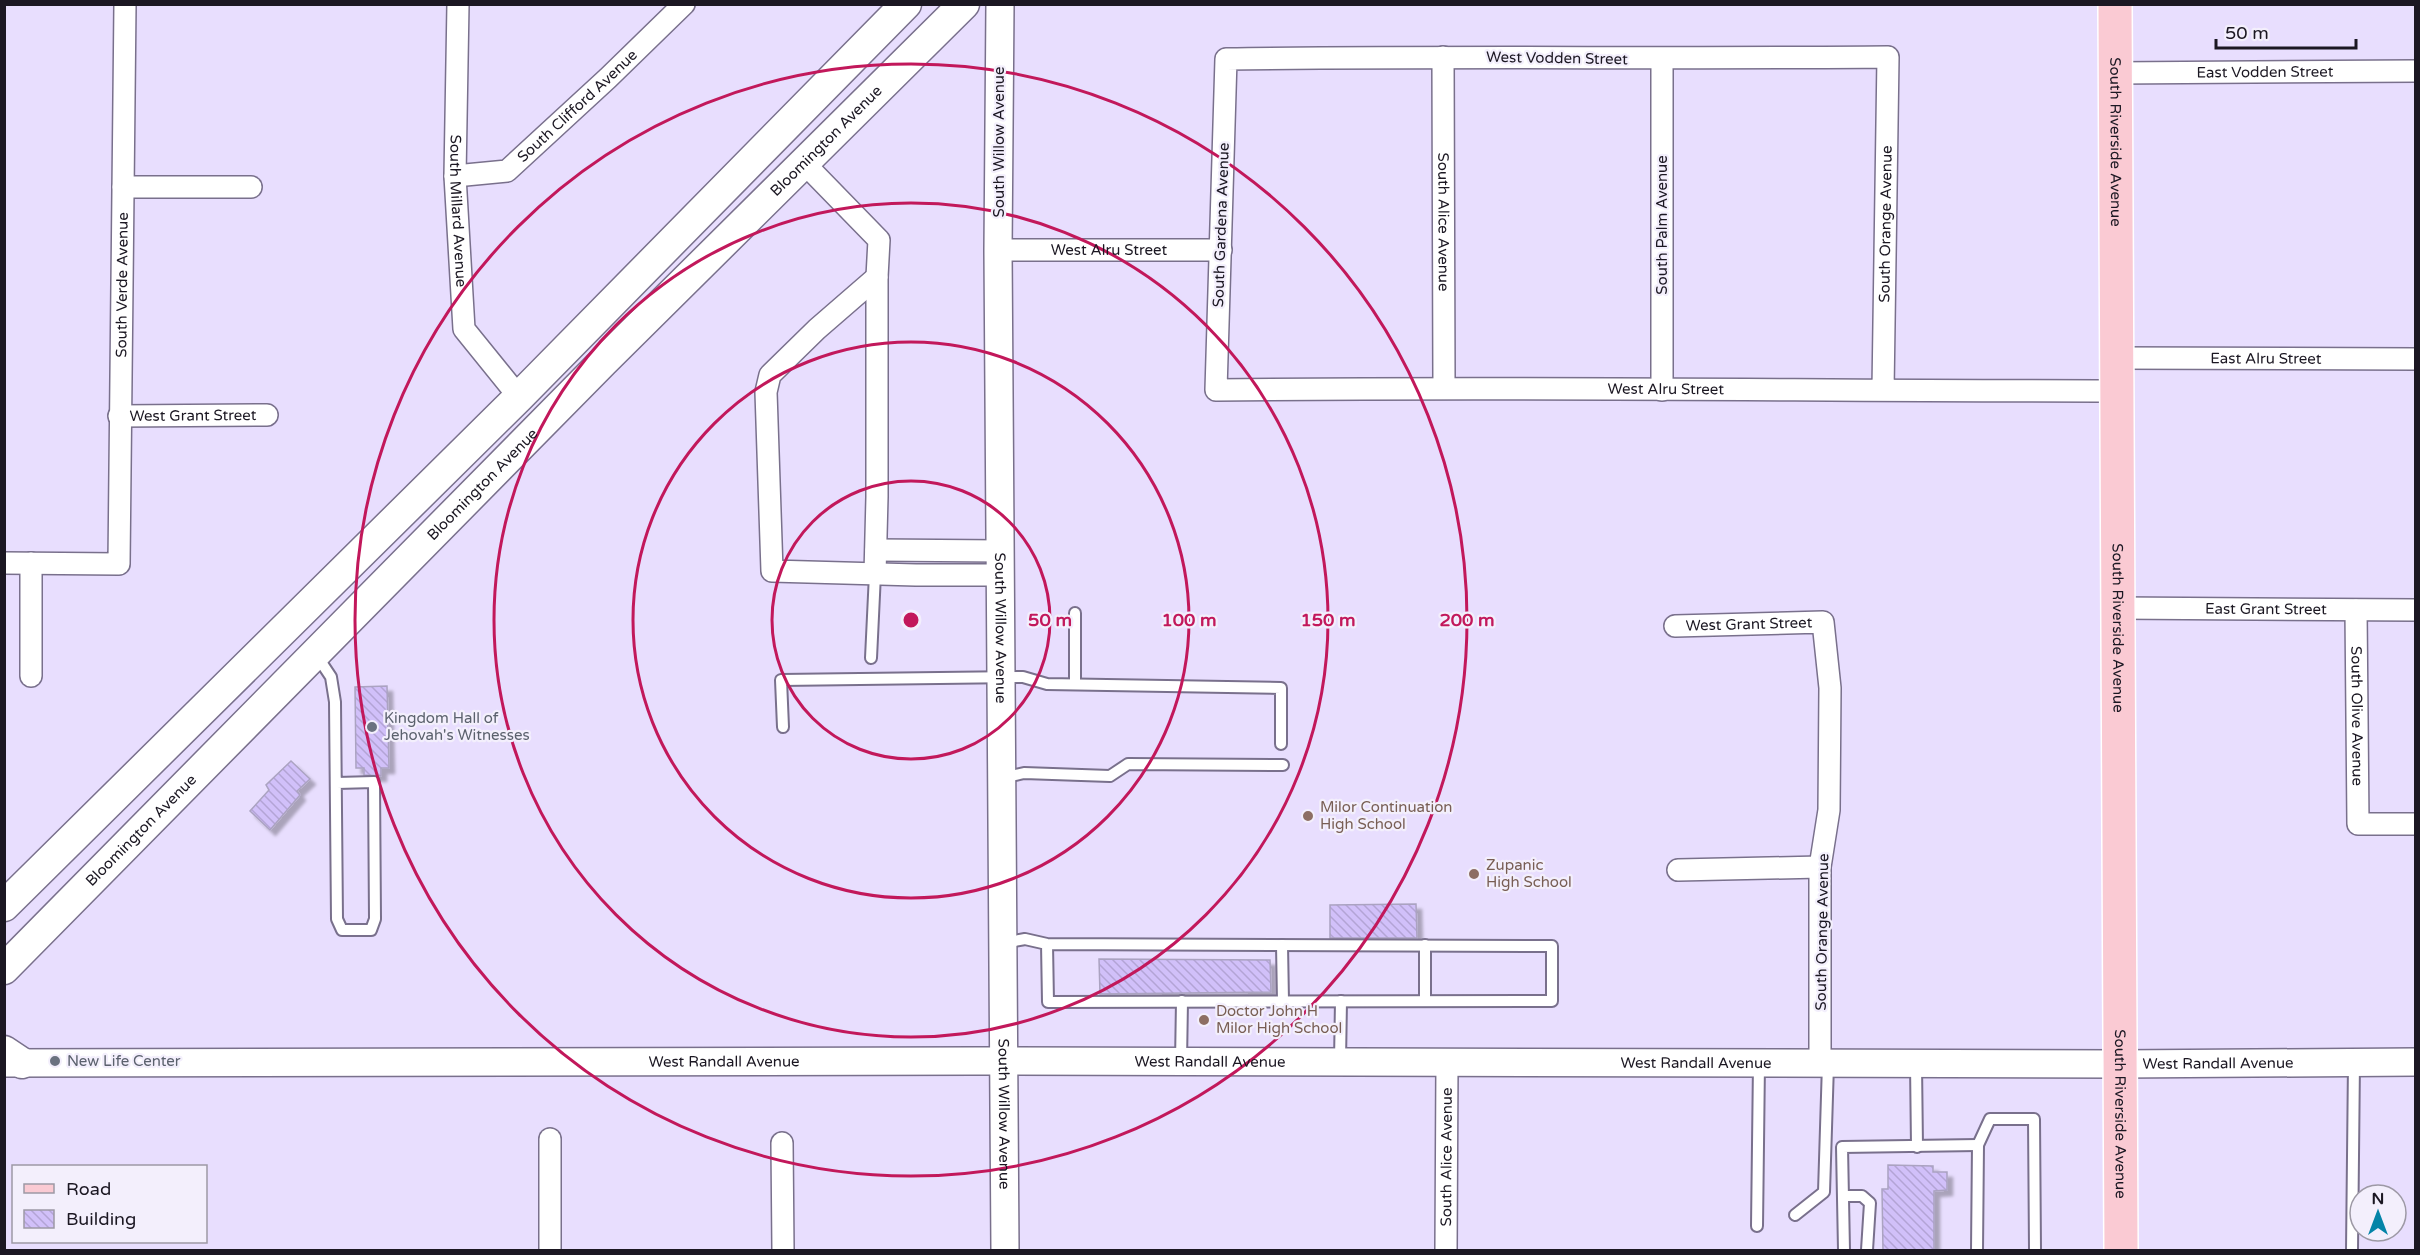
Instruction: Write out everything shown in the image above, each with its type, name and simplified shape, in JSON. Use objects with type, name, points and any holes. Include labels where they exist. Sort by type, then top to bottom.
[{"type":"main road","points":[[4,906],[519,397],[906,4]]},
{"type":"main road","name":"Bloomington Avenue","points":[[4,969],[603,362],[964,4]]},
{"type":"main road","name":"South Riverside Avenue","points":[[2115,4],[2121,1251]]},
{"type":"street","name":"South Verde Avenue","points":[[32,564],[119,564],[125,4]]},
{"type":"street","name":"South Millard Avenue","points":[[458,4],[455,176],[464,329],[519,397]]},
{"type":"street","name":"South Clifford Avenue","points":[[455,176],[507,171],[684,4]]},
{"type":"street","name":"South Willow Avenue","points":[[1000,4],[998,250],[1005,1251]]},
{"type":"street","name":"South Alice Avenue","points":[[1443,57],[1444,387]]},
{"type":"street","name":"West Vodden Street","points":[[1226,59],[1888,57]]},
{"type":"street","name":"South Orange Avenue","points":[[1883,390],[1888,57]]},
{"type":"street","name":"South Gardena Avenue","points":[[1216,390],[1226,59]]},
{"type":"street","name":"South Palm Avenue","points":[[1662,59],[1662,390]]},
{"type":"street","name":"East Vodden Street","points":[[2115,73],[2415,71]]},
{"type":"street","points":[[804,163],[879,240],[875,574]]},
{"type":"street","points":[[123,187],[251,187]]},
{"type":"street","name":"West Alru Street","points":[[998,250],[1221,250]]},
{"type":"street","points":[[877,278],[816,329],[770,375],[766,392],[772,571],[875,574],[1001,563]]},
{"type":"street","name":"East Alru Street","points":[[2116,358],[2415,359]]},
{"type":"street","name":"West Alru Street","points":[[1216,390],[1444,387],[2117,391]]},
{"type":"street","name":"West Grant Street","points":[[119,416],[267,415]]},
{"type":"street","points":[[876,550],[1001,563]]},
{"type":"street","points":[[4,563],[32,564],[31,676]]},
{"type":"street","name":"East Grant Street","points":[[2118,608],[2415,610]]},
{"type":"street","name":"South Olive Avenue","points":[[2356,610],[2358,824],[2415,824]]},
{"type":"street","name":"South Orange Avenue","points":[[1823,622],[1830,688],[1829,799],[1820,867],[1824,1063]]},
{"type":"street","name":"West Grant Street","points":[[1675,626],[1823,622]]},
{"type":"street","points":[[1678,870],[1820,867]]},
{"type":"street","name":"West Randall Avenue","points":[[10,1059],[1916,1064],[2415,1062]]},
{"type":"street","name":"South Alice Avenue","points":[[1446,1251],[1447,1063]]},
{"type":"street","points":[[549,1139],[550,1251]]},
{"type":"street","points":[[782,1143],[783,1251]]},
{"type":"lane","points":[[871,658],[875,574]]},
{"type":"lane","points":[[1075,614],[1075,684]]},
{"type":"lane","points":[[316,654],[331,677],[335,702],[338,919],[342,930],[371,930],[375,919],[374,782],[337,783]]},
{"type":"lane","points":[[783,727],[781,680],[1023,677],[1047,684],[1281,688],[1281,744]]},
{"type":"lane","points":[[1002,778],[1024,773],[1110,776],[1128,764],[1283,765]]},
{"type":"lane","points":[[1004,943],[1025,939],[1047,944],[1551,946],[1552,1001],[1048,1002],[1047,944]]},
{"type":"lane","points":[[1282,945],[1283,1001]]},
{"type":"lane","points":[[1425,945],[1425,1001]]},
{"type":"lane","points":[[1181,1062],[1182,1001]]},
{"type":"lane","points":[[1340,1062],[1341,1001]]},
{"type":"lane","points":[[2352,1251],[2354,1062]]},
{"type":"lane","points":[[1757,1226],[1759,1063]]},
{"type":"lane","points":[[1795,1215],[1824,1192],[1824,1063]]},
{"type":"lane","points":[[1916,1064],[1917,1147]]},
{"type":"lane","points":[[1977,1251],[1978,1145],[1990,1119],[2034,1119],[2036,1251]]},
{"type":"lane","points":[[1844,1251],[1842,1147],[1978,1145]]},
{"type":"lane","points":[[1843,1196],[1862,1196],[1870,1203],[1867,1251]]},
{"type":"building","name":"Kingdom Hall of Jehovah's Witnesses","points":[[387,686],[389,768],[381,768],[381,776],[364,775],[364,768],[356,768],[355,687]]},
{"type":"building","points":[[291,761],[310,779],[297,791],[300,795],[270,830],[250,811],[269,790],[266,785]]},
{"type":"building","points":[[1416,904],[1417,938],[1330,938],[1330,905]]},
{"type":"building","points":[[1099,959],[1270,960],[1271,992],[1100,994]]},
{"type":"building","points":[[1888,1165],[1933,1166],[1933,1172],[1947,1172],[1947,1190],[1934,1191],[1934,1251],[1883,1251],[1882,1189],[1888,1189]]},
{"type":"place","name":"Kingdom Hall of Jehovah's Witnesses","points":[[372,727]]},
{"type":"place","name":"Milor Continuation High School","points":[[1308,816]]},
{"type":"place","name":"Zupanic High School","points":[[1474,874]]},
{"type":"place","name":"Doctor John H Milor High School","points":[[1204,1020]]},
{"type":"place","name":"New Life Center","points":[[55,1061]]}]
